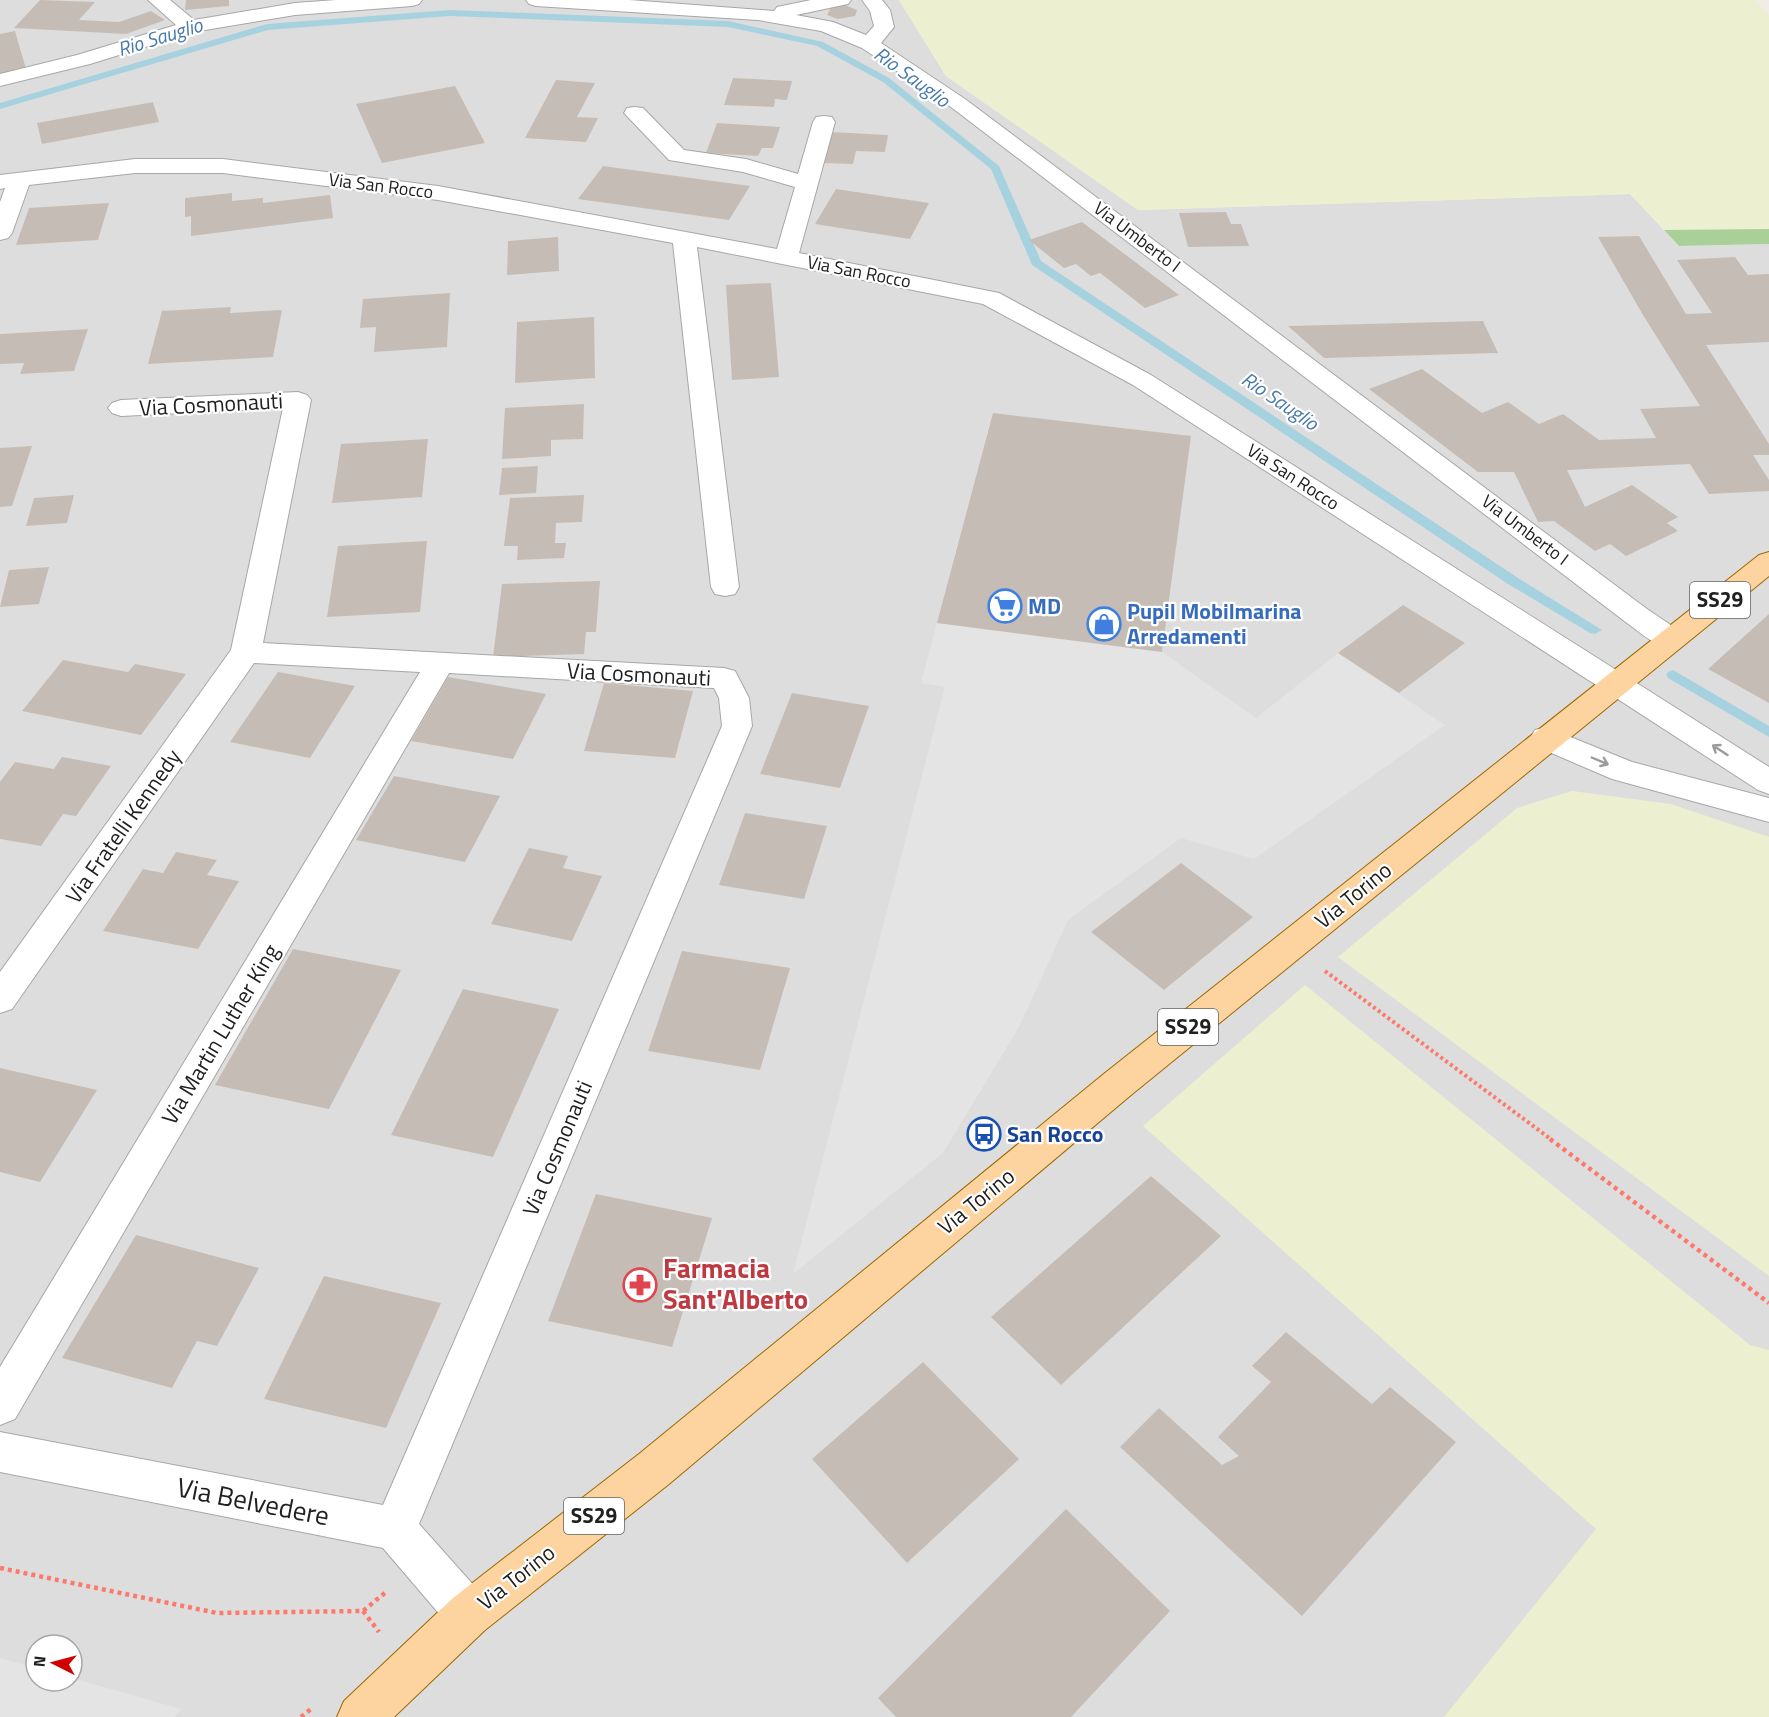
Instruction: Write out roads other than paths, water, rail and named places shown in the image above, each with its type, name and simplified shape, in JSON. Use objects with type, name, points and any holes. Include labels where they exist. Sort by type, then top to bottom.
[{"type":"main road","name":"Via Torino","points":[[360,1717],[470,1614],[654,1469],[832,1319],[1290,946],[1769,561]]},
{"type":"street","points":[[158,0],[190,27]]},
{"type":"street","points":[[0,80],[83,60],[190,27],[295,9],[412,0]]},
{"type":"street","name":"Via Umberto I","points":[[536,0],[599,2],[758,14],[826,26],[869,44],[958,103],[1671,639]]},
{"type":"street","points":[[758,14],[813,7],[841,0]]},
{"type":"street","points":[[869,44],[884,27],[880,10],[872,0]]},
{"type":"street","points":[[636,113],[677,155],[746,166],[807,184]]},
{"type":"street","points":[[786,258],[824,122]]},
{"type":"street","name":"Via San Rocco","points":[[10,180],[135,166],[223,166],[438,194],[684,238],[990,298],[1142,380],[1769,782]]},
{"type":"street","points":[[0,233],[10,180]]},
{"type":"street","points":[[684,238],[725,587]]},
{"type":"street","name":"Via Cosmonauti","points":[[121,408],[298,400],[246,652],[724,678],[734,698],[737,726],[395,1529]]},
{"type":"street","name":"Via Fratelli Kennedy","points":[[0,999],[246,652]]},
{"type":"street","name":"Via Martin Luther King","points":[[0,1405],[440,663]]},
{"type":"street","points":[[1546,738],[1623,771],[1769,810]]},
{"type":"street","name":"Via Belvedere","points":[[0,1452],[395,1529]]},
{"type":"street","points":[[395,1529],[470,1614]]},
{"type":"waterway","name":"Rio Sauglio","points":[[0,106],[267,27],[450,13],[728,24],[820,44],[886,80],[995,168],[1036,263],[1513,581],[1595,630]]},
{"type":"waterway","name":"Rio Sauglio","points":[[1673,675],[1769,732]]},
{"type":"place","name":"MD","points":[[1005,606]]},
{"type":"place","name":"Pupil Mobilmarina Arredamenti","points":[[1104,624]]},
{"type":"place","name":"San Rocco","points":[[984,1134]]},
{"type":"place","name":"Farmacia Sant'Alberto","points":[[640,1285]]}]
